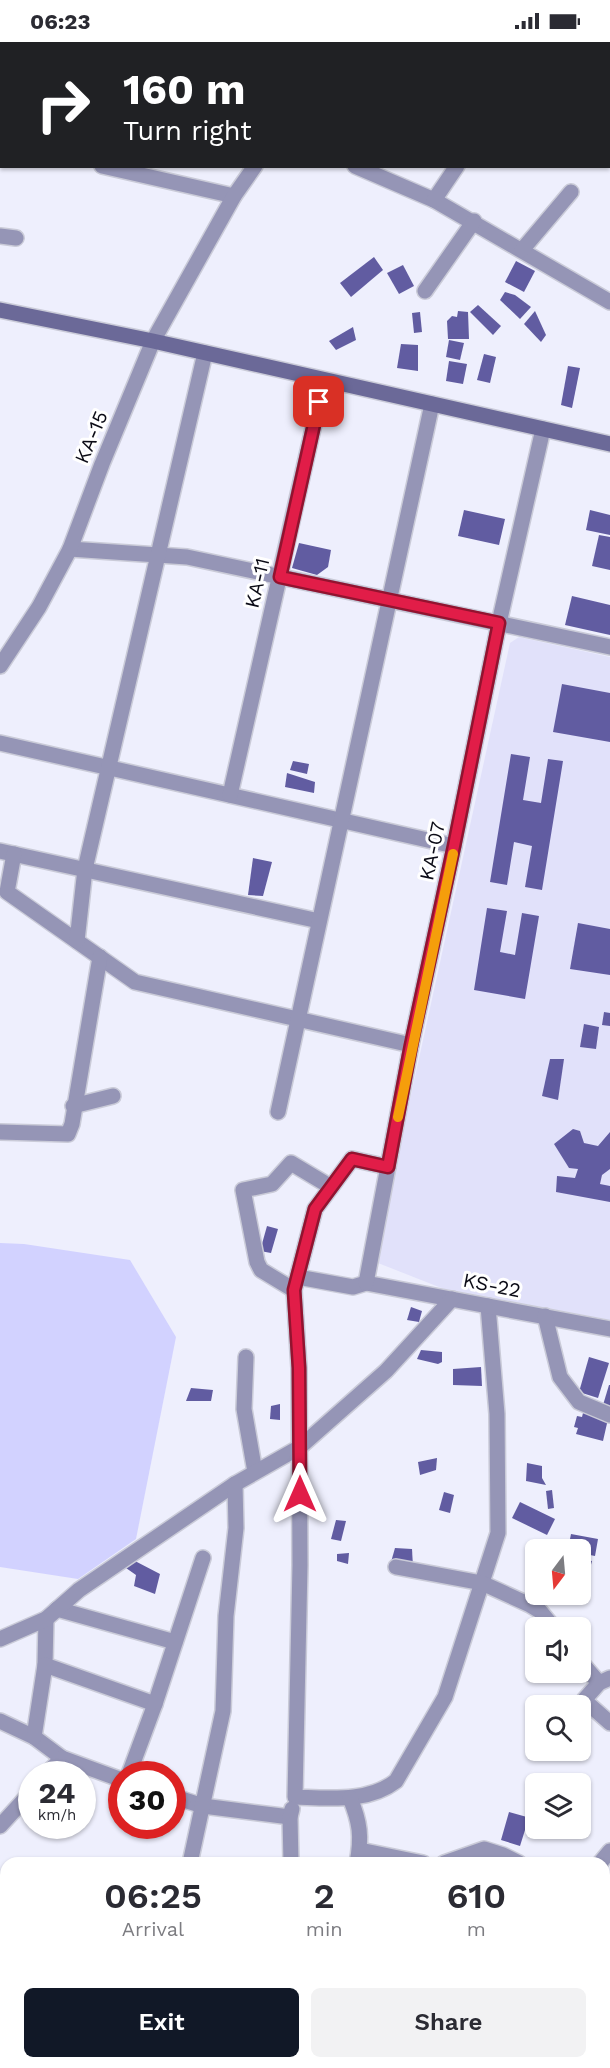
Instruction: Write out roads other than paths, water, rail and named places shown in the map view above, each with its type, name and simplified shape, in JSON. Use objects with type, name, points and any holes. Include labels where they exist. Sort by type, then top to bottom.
[{"type":"main road","points":[[0,310],[153,341],[610,444]]},
{"type":"street","points":[[111,168],[234,196]]},
{"type":"street","name":"KA-15","points":[[0,666],[39,607],[70,549],[153,341],[234,196],[254,168]]},
{"type":"street","points":[[360,168],[434,200],[474,221],[610,302]]},
{"type":"street","points":[[434,200],[456,168]]},
{"type":"street","points":[[522,250],[571,192]]},
{"type":"street","points":[[425,291],[474,221]]},
{"type":"street","points":[[0,236],[16,238]]},
{"type":"street","points":[[77,941],[85,869],[205,353]]},
{"type":"street","name":"KA-11","points":[[230,795],[324,380]]},
{"type":"street","points":[[278,1112],[432,404]]},
{"type":"street","name":"KA-07","points":[[366,1283],[411,1045],[499,623],[543,429]]},
{"type":"street","points":[[70,549],[188,557],[610,647]]},
{"type":"street","points":[[0,743],[454,846]]},
{"type":"street","points":[[319,921],[7,853],[7,892],[135,982],[411,1045]]},
{"type":"street","points":[[0,1132],[68,1134],[72,1124],[73,1106],[100,957]]},
{"type":"street","points":[[73,1106],[113,1096]]},
{"type":"street","points":[[291,1857],[290,1817],[295,1797],[300,1565],[296,1283],[315,1209],[352,1159],[388,1167]]},
{"type":"street","name":"KS-22","points":[[331,1187],[291,1163],[272,1184],[243,1190],[256,1262],[261,1270],[296,1283],[353,1287],[366,1283],[610,1329]]},
{"type":"street","points":[[0,1639],[51,1614],[79,1590],[235,1484],[300,1447],[386,1371],[452,1299]]},
{"type":"street","points":[[295,1797],[350,1798],[386,1788],[396,1781],[445,1697],[498,1533],[497,1414],[488,1306]]},
{"type":"street","points":[[545,1317],[560,1377],[579,1401],[610,1415]]},
{"type":"street","points":[[246,1357],[244,1409],[255,1472]]},
{"type":"street","points":[[191,1857],[223,1712],[226,1616],[237,1528],[235,1484]]},
{"type":"street","points":[[134,1761],[203,1558]]},
{"type":"street","points":[[396,1567],[482,1583],[531,1605],[545,1617]]},
{"type":"street","points":[[51,1614],[175,1642]]},
{"type":"street","points":[[34,1737],[51,1614]]},
{"type":"street","points":[[45,1665],[155,1704]]},
{"type":"street","points":[[591,1670],[604,1681],[584,1700],[610,1723]]},
{"type":"street","points":[[0,1721],[34,1737],[62,1758],[108,1775]]},
{"type":"street","points":[[59,1761],[62,1758]]},
{"type":"street","points":[[350,1798],[359,1821],[358,1856]]},
{"type":"street","points":[[186,1801],[203,1806],[290,1817]]},
{"type":"street","points":[[0,1826],[18,1806]]},
{"type":"street","points":[[461,1857],[484,1849],[507,1857]]}]
